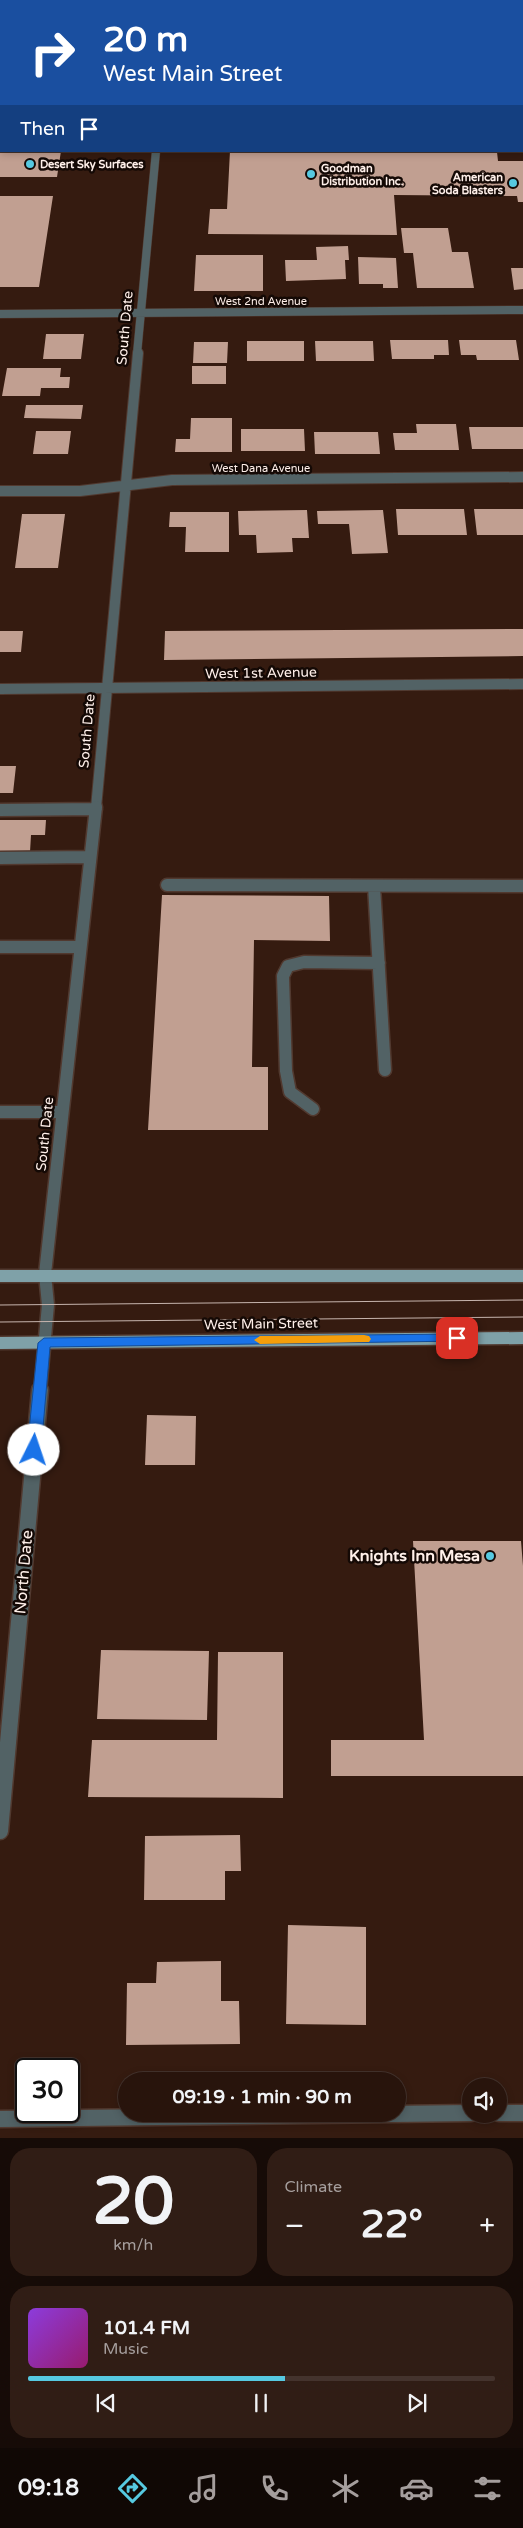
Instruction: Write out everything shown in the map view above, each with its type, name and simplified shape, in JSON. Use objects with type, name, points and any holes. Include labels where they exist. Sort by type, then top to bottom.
[{"type":"main road","points":[[0,1276],[45,1274],[523,1276]]},
{"type":"main road","name":"West Main Street","points":[[0,1343],[523,1338]]},
{"type":"street","name":"South Date","points":[[47,1314],[45,1274],[79,947],[96,809],[105,688],[156,152]]},
{"type":"street","name":"West 2nd Avenue","points":[[0,314],[523,310]]},
{"type":"street","name":"West Dana Avenue","points":[[0,491],[80,490],[172,480],[523,478]]},
{"type":"street","name":"West 1st Avenue","points":[[0,689],[523,684]]},
{"type":"street","points":[[0,810],[96,809]]},
{"type":"street","points":[[0,858],[89,857]]},
{"type":"street","points":[[167,885],[523,886]]},
{"type":"street","points":[[374,886],[385,1070]]},
{"type":"street","points":[[0,947],[79,947]]},
{"type":"street","points":[[313,1109],[290,1092],[286,1071],[283,976],[288,966],[304,962],[378,963]]},
{"type":"street","points":[[0,1112],[62,1112]]},
{"type":"street","name":"North Date","points":[[0,1831],[47,1314]]},
{"type":"street","points":[[507,2113],[523,2113]]},
{"type":"street","points":[[0,2119],[462,2114]]},
{"type":"building","name":"Desert Sky Surfaces","points":[[0,152],[61,152],[57,177],[0,177]]},
{"type":"building","name":"Goodman Distribution Inc.","points":[[230,152],[497,152],[498,161],[523,161],[523,202],[518,202],[517,196],[394,195],[397,235],[208,234],[210,209],[227,209]]},
{"type":"building","points":[[0,196],[53,196],[39,287],[0,287]]},
{"type":"building","points":[[401,228],[448,228],[452,252],[468,252],[474,288],[417,288],[413,253],[404,253]]},
{"type":"building","points":[[348,246],[349,260],[345,260],[346,279],[286,281],[285,260],[317,260],[316,247]]},
{"type":"building","points":[[196,255],[263,255],[263,291],[194,291]]},
{"type":"building","points":[[358,257],[396,258],[398,288],[383,288],[383,284],[359,284]]},
{"type":"building","points":[[511,268],[523,268],[523,289],[514,290]]},
{"type":"building","points":[[46,334],[84,334],[81,359],[43,359]]},
{"type":"building","points":[[390,340],[448,340],[449,355],[434,355],[434,359],[392,359]]},
{"type":"building","points":[[459,340],[516,340],[519,360],[477,360],[476,355],[461,355]]},
{"type":"building","points":[[247,341],[304,341],[304,361],[247,361]]},
{"type":"building","points":[[315,341],[373,341],[374,361],[316,361]]},
{"type":"building","points":[[194,342],[228,342],[227,363],[193,363]]},
{"type":"building","points":[[192,366],[226,366],[226,384],[192,384]]},
{"type":"building","points":[[7,368],[61,368],[60,377],[70,377],[69,388],[41,388],[40,396],[2,396]]},
{"type":"building","points":[[26,405],[83,405],[81,419],[24,418]]},
{"type":"building","points":[[191,418],[232,418],[232,452],[175,452],[176,439],[190,439]]},
{"type":"building","points":[[416,424],[456,424],[459,450],[395,450],[393,433],[417,433]]},
{"type":"building","points":[[469,427],[523,427],[523,449],[472,449]]},
{"type":"building","points":[[241,429],[304,429],[305,451],[241,451]]},
{"type":"building","points":[[36,431],[71,431],[68,454],[33,454]]},
{"type":"building","points":[[314,432],[378,432],[380,454],[315,454]]},
{"type":"building","points":[[396,509],[464,509],[467,535],[398,535]]},
{"type":"building","points":[[474,509],[523,509],[523,535],[477,535]]},
{"type":"building","points":[[307,510],[309,538],[292,538],[293,552],[257,553],[256,535],[239,535],[238,511]]},
{"type":"building","points":[[383,510],[388,553],[352,554],[349,524],[318,524],[317,511]]},
{"type":"building","points":[[170,512],[229,512],[229,552],[185,552],[186,527],[169,527]]},
{"type":"building","points":[[22,514],[65,514],[58,568],[15,568]]},
{"type":"building","points":[[523,629],[523,656],[164,660],[165,631]]},
{"type":"building","points":[[0,631],[23,631],[21,652],[0,652]]},
{"type":"building","points":[[0,766],[16,766],[13,793],[0,793]]},
{"type":"building","points":[[0,820],[46,820],[45,835],[31,835],[30,852],[0,853]]},
{"type":"building","points":[[162,895],[329,896],[330,941],[254,940],[252,1067],[268,1067],[268,1130],[148,1130]]},
{"type":"building","points":[[147,1415],[196,1416],[195,1465],[145,1465]]},
{"type":"building","points":[[413,1541],[521,1541],[523,1566],[523,1776],[331,1776],[331,1740],[424,1740]]},
{"type":"building","points":[[101,1650],[209,1651],[207,1720],[97,1719]]},
{"type":"building","points":[[218,1652],[283,1652],[283,1798],[88,1797],[92,1740],[217,1740]]},
{"type":"building","points":[[240,1835],[241,1871],[225,1871],[225,1900],[144,1900],[145,1836]]},
{"type":"building","points":[[288,1925],[366,1927],[366,2025],[286,2024]]},
{"type":"building","points":[[221,1961],[221,2001],[239,2001],[240,2044],[126,2045],[127,1983],[156,1983],[157,1962]]},
{"type":"tram line","points":[[0,1305],[523,1300]]},
{"type":"tram line","points":[[0,1322],[523,1317]]},
{"type":"slow traffic","points":[[260,1340],[364,1339]]},
{"type":"place","name":"Desert Sky Surfaces","points":[[30,164]]},
{"type":"place","name":"Goodman Distribution Inc.","points":[[311,174]]},
{"type":"place","name":"American Soda Blasters","points":[[513,183]]},
{"type":"place","name":"Knights Inn Mesa","points":[[490,1556]]},
{"type":"route","points":[[34,1450],[44,1343],[457,1338]]}]
